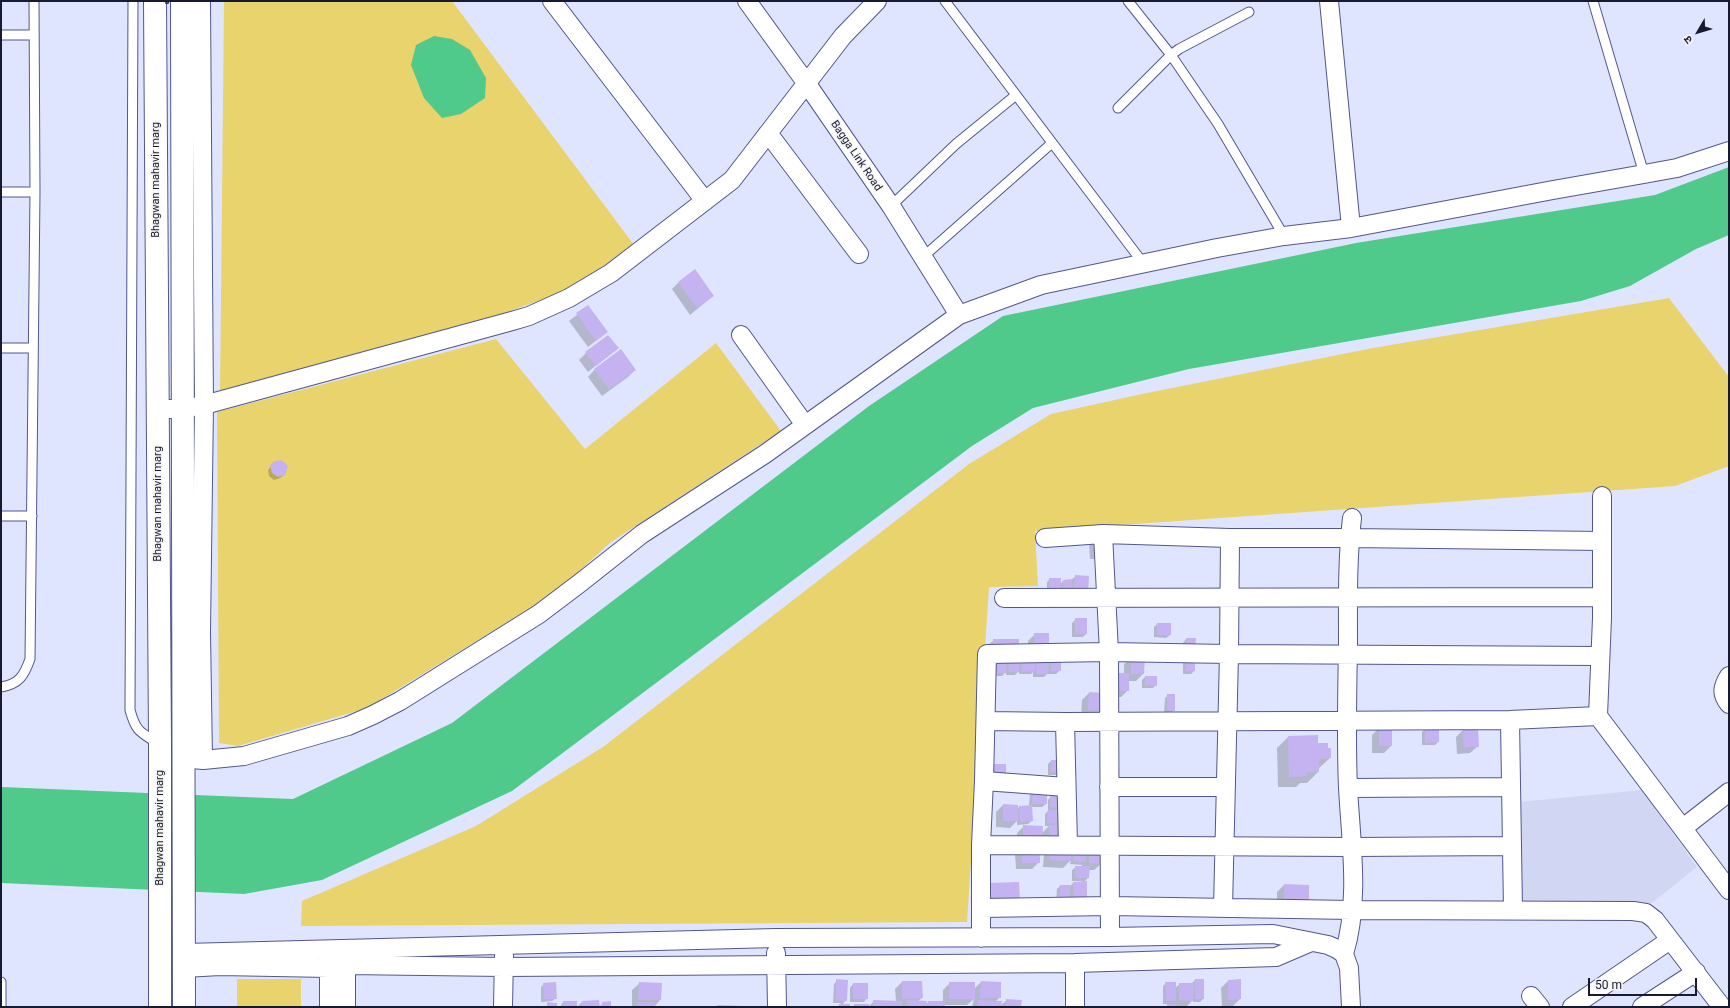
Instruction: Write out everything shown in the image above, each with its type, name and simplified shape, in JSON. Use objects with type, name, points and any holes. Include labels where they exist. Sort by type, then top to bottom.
[{"type":"main road","name":"Bhagwan mahavir marg","points":[[155,1],[160,744],[160,1007]]},
{"type":"main road","name":"Bhagwan mahavir marg","points":[[182,1],[182,410],[190,766],[183,922],[184,1007]]},
{"type":"main road","points":[[155,72],[182,72]]},
{"type":"street","points":[[202,1],[204,405],[201,632],[190,766],[244,756],[348,726],[373,715],[400,700],[539,614],[642,534],[765,454],[959,315],[1040,285],[1143,263],[1284,236],[1351,228],[1677,168],[1729,151]]},
{"type":"street","points":[[552,1],[705,202]]},
{"type":"street","name":"Bagga Link Road","points":[[748,1],[807,84],[890,206],[959,315]]},
{"type":"street","points":[[157,409],[182,410],[204,405],[529,316],[569,298],[611,273],[705,202],[736,176],[843,36],[877,1]]},
{"type":"street","points":[[1329,1],[1351,228]]},
{"type":"street","points":[[768,133],[859,254]]},
{"type":"street","points":[[741,335],[805,425]]},
{"type":"street","points":[[1602,496],[1602,618],[1598,716],[1729,890]]},
{"type":"street","points":[[1344,954],[1350,930],[1352,910],[1352,847],[1346,721],[1348,597],[1352,518]]},
{"type":"street","points":[[1045,538],[1103,534],[1230,538],[1602,541]]},
{"type":"street","points":[[1103,534],[1108,598],[1109,652],[1108,722],[1110,938]]},
{"type":"street","points":[[1223,908],[1228,721],[1230,538]]},
{"type":"street","points":[[1004,598],[1229,599],[1348,597],[1601,597]]},
{"type":"street","points":[[981,938],[981,845],[987,654],[1109,652],[1600,656]]},
{"type":"street","points":[[1729,676],[1722,688],[1723,696],[1729,704]]},
{"type":"street","points":[[986,721],[1108,722],[1510,720],[1598,716]]},
{"type":"street","points":[[1510,720],[1513,910]]},
{"type":"street","points":[[1065,722],[1068,845]]},
{"type":"street","points":[[984,781],[1066,787]]},
{"type":"street","points":[[1109,787],[1226,787]]},
{"type":"street","points":[[1348,788],[1511,787]]},
{"type":"street","points":[[1683,828],[1729,792]]},
{"type":"street","points":[[981,845],[1352,847],[1512,846]]},
{"type":"street","points":[[981,908],[1110,906],[1352,910],[1513,910],[1646,913],[1655,920],[1696,972],[1716,1005]]},
{"type":"street","points":[[184,961],[504,945],[776,938],[1110,938],[1273,934],[1328,945],[1344,954],[1350,968],[1351,1007]]},
{"type":"street","points":[[776,938],[777,1007]]},
{"type":"street","points":[[1572,1007],[1670,940]]},
{"type":"street","points":[[341,954],[504,967],[1075,963],[1276,957],[1311,942]]},
{"type":"street","points":[[503,1007],[504,945]]},
{"type":"street","points":[[329,1007],[329,968],[341,954]]},
{"type":"street","points":[[341,954],[346,1007]]},
{"type":"street","points":[[184,961],[220,966],[329,968]]},
{"type":"street","points":[[1075,963],[1075,1007]]},
{"type":"street","points":[[1642,1007],[1696,972]]},
{"type":"lane","points":[[1,688],[13,685],[25,672],[30,659],[32,348],[35,192],[34,1]]},
{"type":"lane","points":[[133,1],[130,710],[134,726],[143,734],[160,744]]},
{"type":"lane","points":[[945,1],[1143,263]]},
{"type":"lane","points":[[1128,1],[1171,55],[1218,124],[1284,236]]},
{"type":"lane","points":[[1593,1],[1644,174]]},
{"type":"lane","points":[[1118,108],[1171,55],[1249,12]]},
{"type":"lane","points":[[1,35],[34,35]]},
{"type":"lane","points":[[890,206],[956,144],[1016,95]]},
{"type":"lane","points":[[923,258],[1052,143]]},
{"type":"lane","points":[[1,192],[35,192]]},
{"type":"lane","points":[[1,348],[32,348]]},
{"type":"lane","points":[[1,516],[32,516]]},
{"type":"lane","points":[[1,982],[1,1007]]},
{"type":"shaded area","points":[[224,1],[452,1],[637,249],[555,295],[470,325],[220,393]]},
{"type":"shaded area","points":[[434,36],[452,39],[470,50],[486,78],[485,98],[461,114],[442,118],[424,98],[411,65],[416,45]]},
{"type":"shaded area","points":[[1729,167],[1729,235],[1696,249],[1630,286],[1581,301],[1189,369],[1033,408],[972,446],[512,791],[322,880],[244,894],[1,883],[1,787],[293,799],[452,723],[869,406],[1003,316],[1356,243],[1655,195]]},
{"type":"shaded area","points":[[1669,298],[1729,377],[1729,466],[1675,486],[1035,531],[1038,586],[989,587],[967,922],[301,926],[302,901],[476,826],[603,747],[969,464],[1051,414],[1142,394],[1373,348]]},
{"type":"shaded area","points":[[496,339],[585,449],[716,343],[781,431],[611,542],[555,593],[367,708],[238,746],[219,743],[217,412]]},
{"type":"shaded area","points":[[1642,790],[1697,867],[1643,910],[1521,909],[1519,802]]},
{"type":"shaded area","points":[[237,979],[301,979],[301,1007],[237,1007]]},
{"type":"building","points":[[695,269],[714,296],[697,308],[678,282]]},
{"type":"building","points":[[588,305],[608,332],[596,341],[576,313]]},
{"type":"building","points":[[608,335],[619,348],[596,366],[585,352]]},
{"type":"building","points":[[621,349],[636,370],[609,389],[594,369]]},
{"type":"building","points":[[282,460],[288,466],[285,475],[278,477],[272,473],[270,465],[275,461]]},
{"type":"building","points":[[1075,575],[1089,576],[1088,596],[1074,595]]},
{"type":"building","points":[[1049,578],[1061,578],[1061,593],[1050,593]]},
{"type":"building","points":[[1072,579],[1073,594],[1064,594],[1063,580]]},
{"type":"building","points":[[1075,618],[1087,618],[1087,634],[1075,634]]},
{"type":"building","points":[[1157,623],[1171,623],[1171,635],[1157,635]]},
{"type":"building","points":[[1034,633],[1049,633],[1049,652],[1035,652]]},
{"type":"building","points":[[1186,638],[1196,638],[1195,652],[1186,652]]},
{"type":"building","points":[[993,639],[1019,639],[1019,652],[993,652]]},
{"type":"building","points":[[1022,655],[1035,655],[1035,671],[1022,672]]},
{"type":"building","points":[[1051,655],[1061,655],[1061,671],[1051,671]]},
{"type":"building","points":[[1131,655],[1145,656],[1144,674],[1131,674]]},
{"type":"building","points":[[1036,656],[1049,656],[1048,674],[1036,674]]},
{"type":"building","points":[[1186,656],[1195,656],[1195,671],[1186,671]]},
{"type":"building","points":[[993,657],[1007,657],[1006,673],[993,673]]},
{"type":"building","points":[[1008,657],[1019,657],[1019,672],[1009,672]]},
{"type":"building","points":[[1114,673],[1129,673],[1129,691],[1114,691]]},
{"type":"building","points":[[1145,676],[1157,676],[1157,686],[1145,685]]},
{"type":"building","points":[[1089,692],[1103,693],[1102,711],[1088,710]]},
{"type":"building","points":[[1167,694],[1175,694],[1175,711],[1167,710]]},
{"type":"building","points":[[1379,727],[1392,727],[1392,746],[1379,746]]},
{"type":"building","points":[[1425,728],[1439,728],[1439,742],[1425,743]]},
{"type":"building","points":[[1478,728],[1479,747],[1464,747],[1463,729]]},
{"type":"building","points":[[1318,735],[1318,743],[1328,743],[1328,748],[1331,748],[1331,758],[1319,759],[1319,772],[1307,772],[1307,776],[1289,777],[1288,736]]},
{"type":"building","points":[[1051,760],[1063,760],[1063,772],[1051,772]]},
{"type":"building","points":[[994,764],[1006,764],[1006,780],[993,780]]},
{"type":"building","points":[[1033,788],[1047,789],[1047,804],[1032,804]]},
{"type":"building","points":[[1051,795],[1062,796],[1062,808],[1050,807]]},
{"type":"building","points":[[1003,804],[1018,805],[1018,821],[1003,821]]},
{"type":"building","points":[[1032,805],[1033,821],[1020,822],[1019,806]]},
{"type":"building","points":[[1048,810],[1061,811],[1061,824],[1047,823]]},
{"type":"building","points":[[1023,825],[1043,826],[1042,841],[1023,841]]},
{"type":"building","points":[[1049,825],[1062,825],[1063,842],[1049,843]]},
{"type":"building","points":[[1050,845],[1072,846],[1071,861],[1050,860]]},
{"type":"building","points":[[1074,845],[1086,846],[1086,862],[1073,861]]},
{"type":"building","points":[[1022,846],[1040,846],[1040,863],[1022,863]]},
{"type":"building","points":[[1089,846],[1103,846],[1103,864],[1089,863]]},
{"type":"building","points":[[1075,866],[1090,866],[1089,878],[1075,878]]},
{"type":"building","points":[[1087,881],[1087,900],[1074,901],[1073,882]]},
{"type":"building","points":[[1019,882],[1020,902],[989,903],[988,883]]},
{"type":"building","points":[[1284,884],[1309,885],[1309,903],[1284,903]]},
{"type":"building","points":[[1060,885],[1070,885],[1070,901],[1059,901]]},
{"type":"building","points":[[836,979],[848,980],[847,1001],[836,1000]]},
{"type":"building","points":[[1195,979],[1204,979],[1204,999],[1195,999]]},
{"type":"building","points":[[1241,979],[1241,999],[1228,1000],[1228,980]]},
{"type":"building","points":[[902,981],[922,981],[923,998],[902,999]]},
{"type":"building","points":[[981,981],[1001,982],[1001,998],[980,998]]},
{"type":"building","points":[[556,982],[557,999],[544,999],[543,983]]},
{"type":"building","points":[[639,982],[662,983],[661,1000],[638,1000]]},
{"type":"building","points":[[949,982],[975,982],[975,999],[949,999]]},
{"type":"building","points":[[1165,982],[1176,982],[1176,1001],[1166,1001]]},
{"type":"building","points":[[853,983],[868,983],[868,999],[853,999]]},
{"type":"building","points":[[1179,983],[1194,983],[1193,1001],[1179,1000]]},
{"type":"building","points":[[1006,999],[1022,1000],[1021,1007],[1006,1007]]},
{"type":"building","points":[[599,1000],[600,1007],[582,1007],[582,1001]]},
{"type":"building","points":[[873,1000],[902,1001],[902,1007],[873,1007]]},
{"type":"building","points":[[907,1000],[927,1001],[926,1007],[907,1007]]},
{"type":"building","points":[[978,1000],[1002,1001],[1001,1007],[978,1007]]},
{"type":"building","points":[[563,1001],[577,1001],[577,1007],[563,1007]]},
{"type":"building","points":[[611,1001],[611,1007],[602,1007],[602,1002]]},
{"type":"building","points":[[928,1001],[945,1001],[945,1007],[928,1007]]},
{"type":"building","points":[[547,1002],[557,1003],[557,1007],[547,1007]]},
{"type":"building","points":[[637,1002],[655,1003],[655,1007],[637,1007]]},
{"type":"building","points":[[839,1004],[850,1004],[850,1007],[839,1007]]},
{"type":"building","points":[[854,1004],[869,1004],[869,1007],[854,1007]]},
{"type":"building","points":[[1167,1004],[1177,1004],[1177,1007],[1167,1007]]},
{"type":"building","points":[[717,1005],[746,1006],[746,1007],[717,1007]]}]
